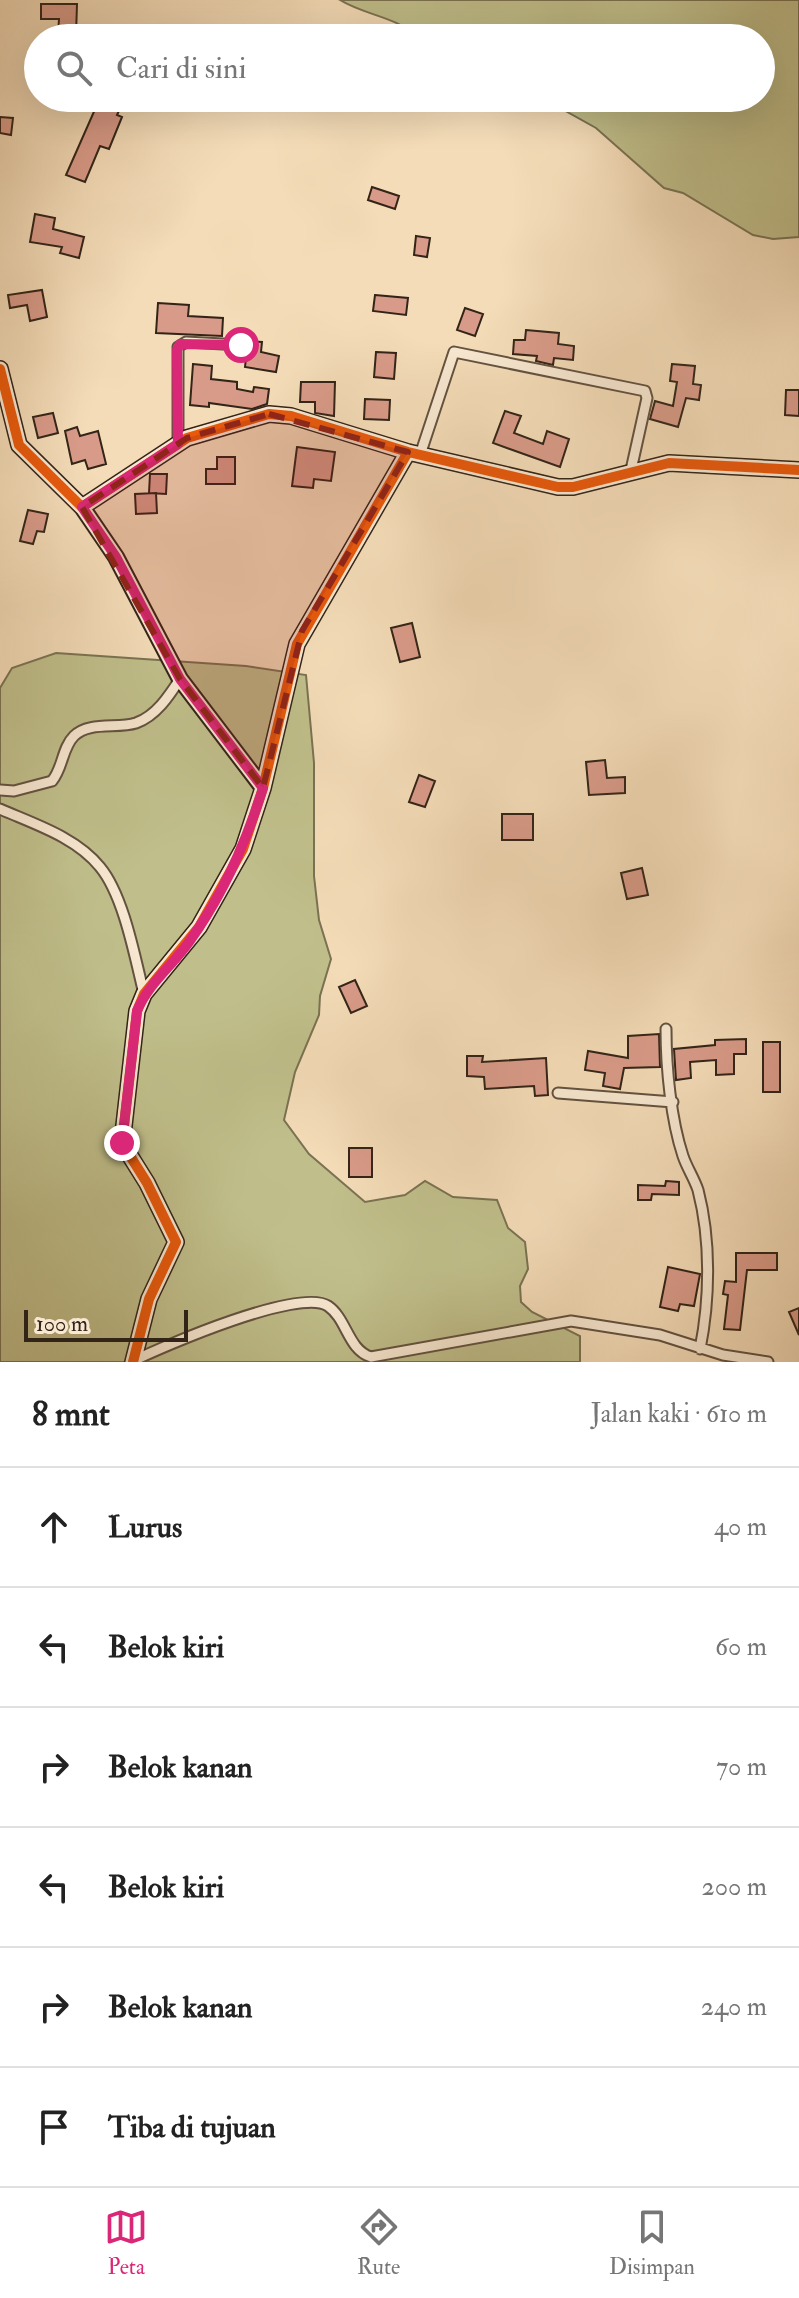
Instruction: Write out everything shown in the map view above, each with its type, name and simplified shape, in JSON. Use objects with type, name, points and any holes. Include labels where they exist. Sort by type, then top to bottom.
[{"type":"street","points":[[178,444],[178,347],[186,342],[241,345]]},
{"type":"street","points":[[133,1362],[149,1299],[176,1242],[147,1183],[122,1143],[133,1026],[144,994],[188,943],[243,849],[263,788],[292,659],[302,631],[414,453],[454,352],[645,391],[647,398],[631,470]]},
{"type":"street","points":[[0,369],[19,445],[82,507],[116,557],[180,679],[263,788]]},
{"type":"street","points":[[82,507],[178,444],[259,416],[280,414],[414,453],[558,487],[585,484],[631,470],[689,462],[799,470]]},
{"type":"street","points":[[0,790],[14,791],[52,781],[74,736],[95,727],[134,724],[147,718],[169,696],[180,679]]},
{"type":"street","points":[[0,809],[61,837],[99,865],[117,901],[144,994]]},
{"type":"street","points":[[666,1029],[666,1065],[683,1156],[698,1191],[703,1230],[706,1317],[700,1349]]},
{"type":"street","points":[[558,1093],[673,1102]]},
{"type":"street","points":[[133,1362],[239,1319],[287,1304],[310,1301],[327,1305],[358,1351],[371,1357],[571,1321],[660,1335],[700,1349],[768,1362]]},
{"type":"highlighted area","points":[[269,414],[408,452],[302,631],[263,788],[180,679],[82,507],[187,438]]},
{"type":"shaded area","points":[[340,0],[799,0],[799,237],[773,239],[753,235],[683,193],[664,188],[596,128],[567,112],[775,112],[775,24],[398,24]]},
{"type":"shaded area","points":[[56,653],[246,666],[306,675],[314,763],[314,876],[319,920],[331,959],[320,996],[319,1015],[295,1072],[284,1120],[309,1154],[365,1202],[405,1195],[425,1181],[453,1197],[497,1200],[508,1228],[525,1242],[528,1269],[520,1286],[521,1302],[532,1312],[580,1336],[580,1362],[0,1362],[0,688],[12,668]]},
{"type":"building","points":[[41,4],[77,4],[76,24],[59,24],[59,19],[41,19]]},
{"type":"building","points":[[94,112],[118,112],[117,115],[122,117],[109,149],[100,146],[85,182],[66,175]]},
{"type":"building","points":[[0,117],[13,118],[11,135],[0,133]]},
{"type":"building","points":[[372,187],[399,196],[395,209],[368,200]]},
{"type":"building","points":[[35,214],[55,218],[53,229],[84,237],[79,258],[60,253],[62,247],[30,242]]},
{"type":"building","points":[[416,236],[430,238],[427,257],[414,255]]},
{"type":"building","points":[[42,290],[47,317],[30,321],[27,305],[10,308],[8,295]]},
{"type":"building","points":[[375,295],[408,298],[406,315],[373,311]]},
{"type":"building","points":[[158,303],[189,305],[188,316],[223,318],[222,336],[156,333]]},
{"type":"building","points":[[465,308],[483,314],[475,336],[457,330]]},
{"type":"building","points":[[526,330],[559,333],[558,344],[574,346],[573,360],[554,358],[553,365],[536,361],[537,356],[513,354],[514,340],[525,340]]},
{"type":"building","points":[[248,341],[262,342],[261,352],[279,356],[276,372],[245,367]]},
{"type":"building","points":[[376,352],[396,353],[394,379],[374,377]]},
{"type":"building","points":[[193,364],[212,366],[211,379],[237,382],[237,389],[253,392],[254,387],[269,389],[267,404],[252,409],[209,403],[209,407],[190,405]]},
{"type":"building","points":[[672,364],[695,366],[693,384],[701,385],[699,400],[686,398],[678,427],[650,419],[655,401],[673,406],[677,382],[670,381]]},
{"type":"building","points":[[301,382],[335,382],[334,416],[315,413],[315,402],[300,402]]},
{"type":"building","points":[[786,390],[799,390],[799,416],[785,415]]},
{"type":"building","points":[[365,399],[390,400],[389,420],[364,419]]},
{"type":"building","points":[[505,411],[521,416],[514,433],[543,444],[547,431],[569,439],[560,467],[493,443]]},
{"type":"building","points":[[53,413],[58,433],[38,438],[33,417]]},
{"type":"building","points":[[77,427],[80,436],[98,431],[106,464],[88,469],[85,460],[72,464],[65,431]]},
{"type":"building","points":[[297,447],[335,452],[331,481],[314,479],[313,488],[292,486]]},
{"type":"building","points":[[217,457],[235,457],[235,484],[206,484],[206,469],[217,469]]},
{"type":"building","points":[[150,474],[167,474],[166,494],[149,493]]},
{"type":"building","points":[[156,493],[157,513],[136,514],[135,494]]},
{"type":"building","points":[[28,510],[48,514],[44,532],[37,531],[33,544],[20,541]]},
{"type":"building","points":[[412,623],[420,657],[400,662],[391,628]]},
{"type":"building","points":[[605,760],[607,778],[625,777],[625,793],[589,795],[586,762]]},
{"type":"building","points":[[419,775],[435,781],[425,807],[409,802]]},
{"type":"building","points":[[502,814],[533,814],[533,840],[502,840]]},
{"type":"building","points":[[642,868],[648,895],[627,899],[621,873]]},
{"type":"building","points":[[355,980],[367,1006],[351,1013],[339,987]]},
{"type":"building","points":[[659,1034],[660,1067],[624,1068],[620,1089],[603,1086],[605,1073],[585,1070],[588,1051],[628,1058],[628,1036]]},
{"type":"building","points":[[746,1039],[746,1054],[734,1054],[734,1074],[716,1075],[716,1060],[690,1062],[691,1078],[676,1080],[674,1049],[715,1045],[715,1040]]},
{"type":"building","points":[[763,1042],[780,1042],[780,1092],[763,1092]]},
{"type":"building","points":[[467,1056],[483,1056],[482,1062],[546,1058],[548,1095],[535,1096],[534,1086],[485,1089],[484,1077],[467,1076]]},
{"type":"building","points":[[349,1148],[372,1148],[372,1177],[349,1177]]},
{"type":"building","points":[[666,1181],[679,1182],[679,1195],[652,1194],[651,1200],[638,1200],[638,1185],[665,1186]]},
{"type":"building","points":[[736,1253],[777,1253],[777,1270],[747,1270],[740,1330],[724,1329],[728,1295],[723,1294],[725,1281],[736,1282]]},
{"type":"building","points":[[668,1267],[700,1274],[694,1306],[680,1304],[678,1311],[660,1307]]},
{"type":"building","points":[[799,1308],[799,1335],[789,1312]]},
{"type":"cycle path","points":[[0,369],[19,445],[82,507],[187,438],[269,414],[291,416],[408,452],[558,487],[573,487],[669,463],[799,470]]},
{"type":"cycle path","points":[[133,1362],[149,1299],[176,1242],[147,1183],[122,1143],[137,1011],[144,994],[199,927],[243,849],[263,788],[297,644],[408,452]]},
{"type":"route","points":[[122,1143],[128,1068],[137,1011],[144,994],[188,943],[218,896],[243,849],[263,788],[180,679],[116,557],[82,507],[178,444],[177,350],[180,344],[241,345]]}]
